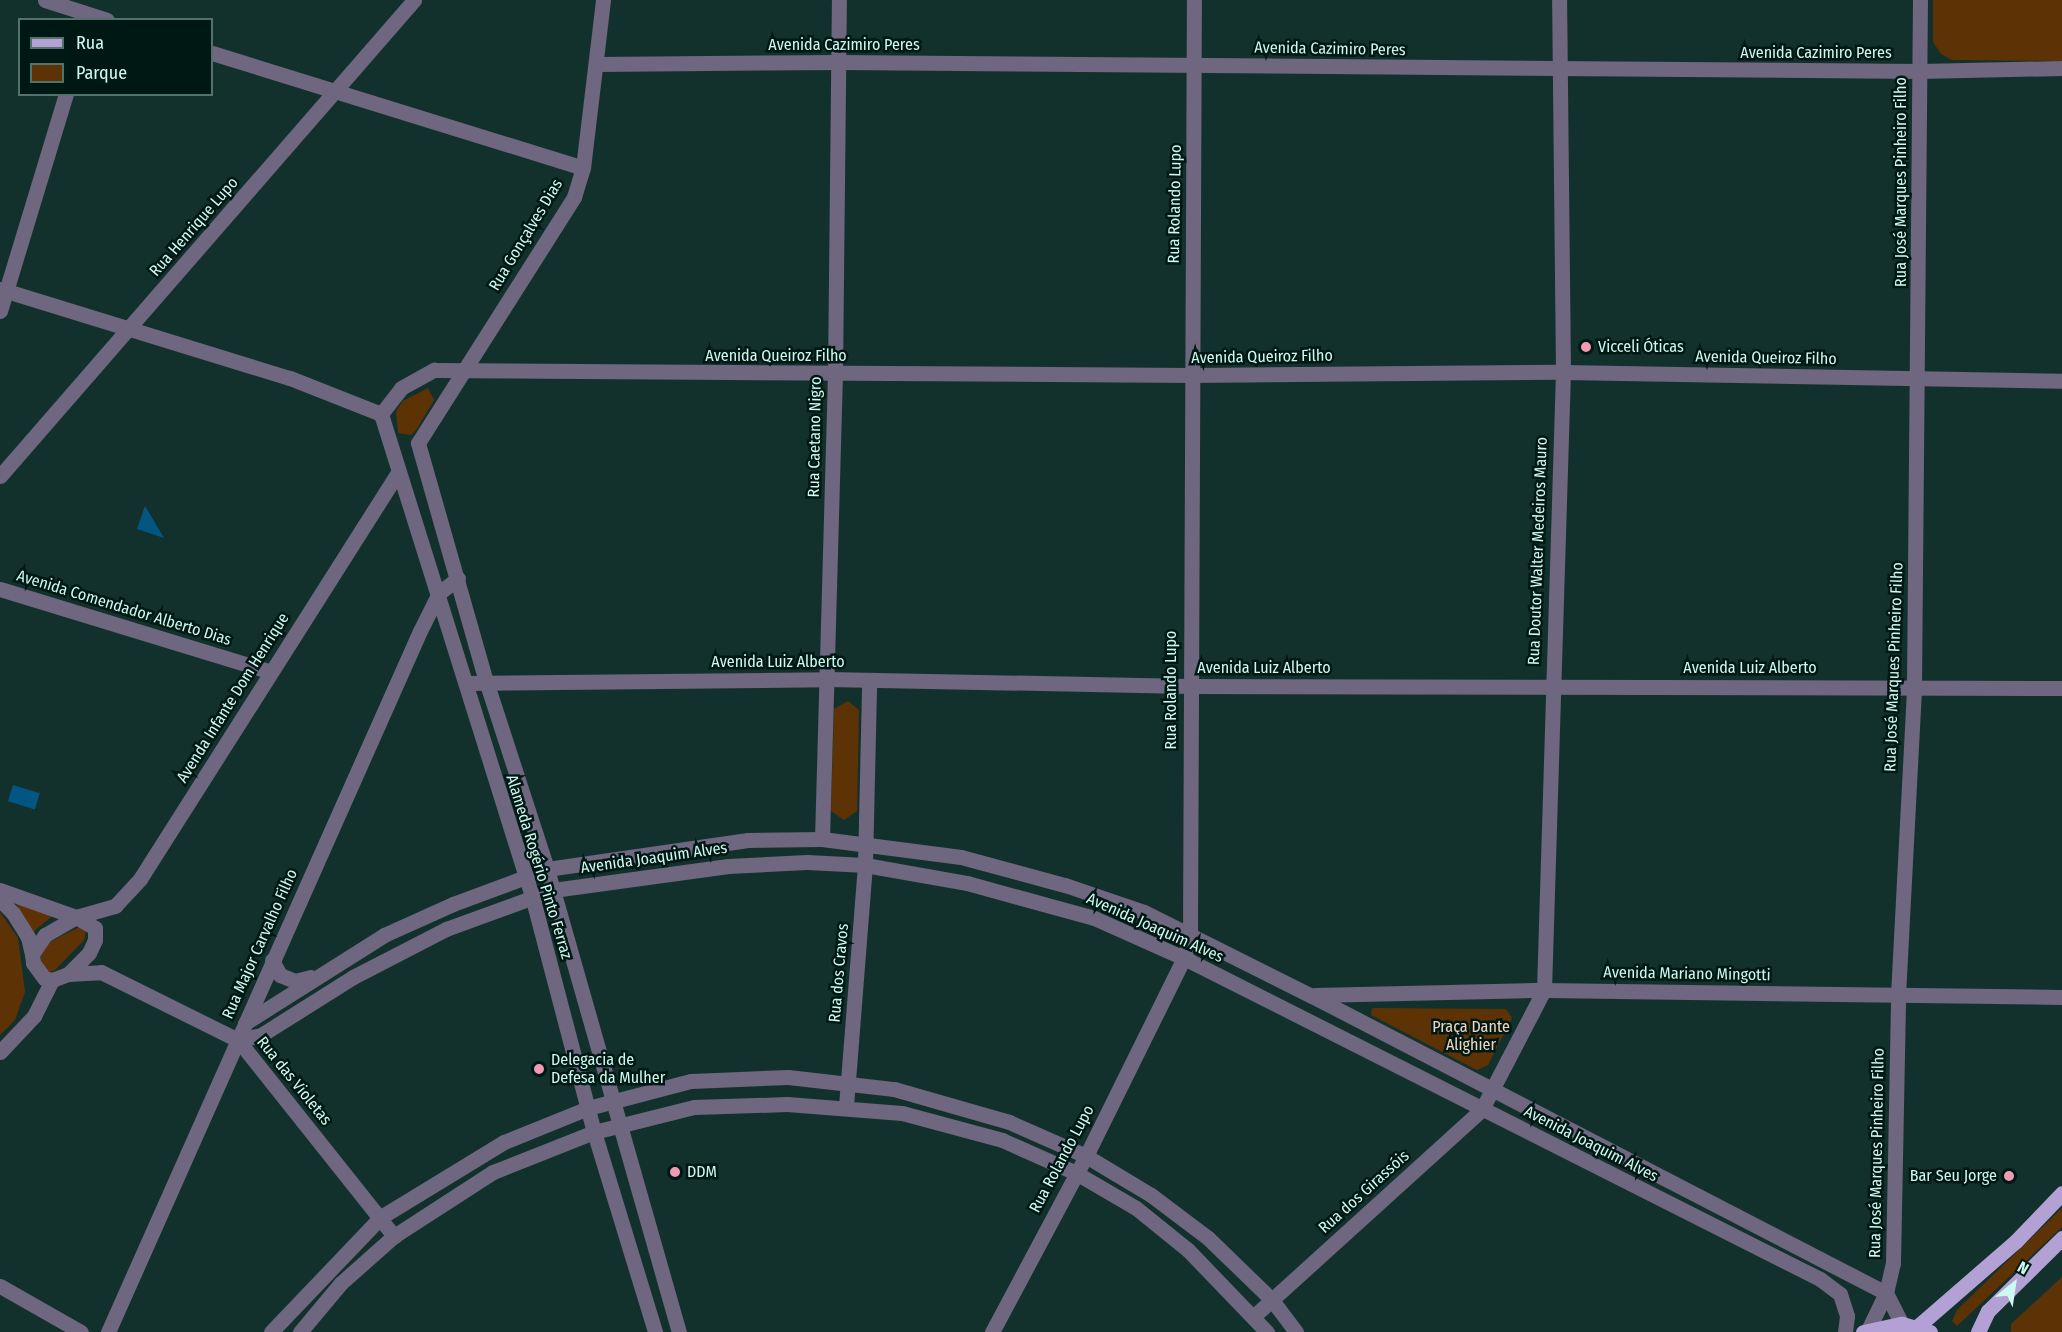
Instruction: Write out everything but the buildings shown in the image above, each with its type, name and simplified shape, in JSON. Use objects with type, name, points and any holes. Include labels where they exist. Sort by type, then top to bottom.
[{"type":"main road","points":[[1865,1331],[1917,1328],[2016,1241],[2062,1193]]},
{"type":"main road","points":[[1978,1332],[1988,1311],[2062,1238]]},
{"type":"street","points":[[45,0],[91,11]]},
{"type":"street","name":"Rua Henrique Lupo","points":[[0,476],[336,93],[414,0]]},
{"type":"street","name":"Rua Gonçalves Dias","points":[[418,443],[574,197],[583,168],[603,0]]},
{"type":"street","name":"Rua Caetano Nigro","points":[[822,839],[835,374],[839,0]]},
{"type":"street","name":"Rua Rolando Lupo","points":[[992,1332],[1086,1156],[1184,958],[1190,936],[1189,686],[1194,0]]},
{"type":"street","name":"Rua Doutor Walter Medeiros Mauro","points":[[1494,1091],[1544,990],[1563,372],[1559,0]]},
{"type":"street","name":"Rua José Marques Pinheiro Filho","points":[[1865,1331],[1886,1293],[1893,1263],[1898,995],[1914,686],[1920,0]]},
{"type":"street","points":[[213,53],[583,168]]},
{"type":"street","name":"Avenida Cazimiro Peres","points":[[597,64],[840,62],[1559,70],[1920,71],[2062,68]]},
{"type":"street","points":[[0,311],[3,290],[65,96]]},
{"type":"street","points":[[3,290],[290,378],[381,414],[401,388],[420,376],[434,370],[462,371]]},
{"type":"street","name":"Avenida Queiroz Filho","points":[[462,371],[1191,375],[1563,372],[2062,381]]},
{"type":"street","name":"Alameda Rogério Pinto Ferraz","points":[[381,414],[439,593],[523,875],[532,896],[594,1132],[655,1332]]},
{"type":"street","points":[[391,445],[405,447],[418,443]]},
{"type":"street","name":"Alameda Rogério Pinto Ferraz","points":[[418,443],[486,681],[547,869],[679,1332]]},
{"type":"street","name":"Avenda Infante Dom Henrique","points":[[76,917],[115,906],[140,879],[399,471]]},
{"type":"street","name":"Rua Major Carvalho Filho","points":[[108,1332],[272,960],[439,593],[458,578]]},
{"type":"street","name":"Avenida Comendador Alberto Dias","points":[[0,589],[271,672]]},
{"type":"street","name":"Avenida Luiz Alberto","points":[[466,683],[827,679],[869,682],[1189,686],[1552,685],[2062,688]]},
{"type":"street","points":[[866,843],[869,682]]},
{"type":"street","name":"Avenida Joaquim Alves","points":[[244,1023],[384,935],[523,875],[547,869],[748,840],[822,839],[961,857],[1065,885],[1144,912],[1312,996],[1886,1293]]},
{"type":"street","name":"Rua dos Cravos","points":[[846,1107],[866,843]]},
{"type":"street","name":"Avenida Joaquim Alves","points":[[238,1040],[261,1035],[353,977],[446,929],[553,890],[728,866],[807,862],[865,865],[1025,897],[1094,918],[1184,958],[1820,1279],[1840,1294],[1847,1316],[1845,1332]]},
{"type":"street","points":[[0,890],[76,917],[95,928],[101,972]]},
{"type":"street","points":[[0,900],[18,921],[36,969],[52,980]]},
{"type":"street","points":[[32,954],[45,934],[76,917]]},
{"type":"street","points":[[0,1052],[34,1016],[52,980],[68,974],[89,953],[95,940]]},
{"type":"street","name":"Avenida Joaquim Alves","points":[[272,960],[280,975],[295,981],[317,976]]},
{"type":"street","name":"Rua das Violetas","points":[[68,974],[101,972],[238,1040],[394,1236]]},
{"type":"street","name":"Avenida Mariano Mingotti","points":[[1312,996],[1544,990],[2062,997]]},
{"type":"street","points":[[271,1332],[381,1218],[504,1142],[612,1100],[691,1082],[788,1077],[894,1089],[1009,1122],[1086,1156],[1151,1195],[1198,1231],[1272,1300],[1296,1332]]},
{"type":"street","name":"Rua dos Girassóis","points":[[1254,1316],[1482,1109],[1494,1091]]},
{"type":"street","points":[[300,1332],[342,1283],[394,1236],[493,1172],[594,1132],[694,1107],[846,1107],[902,1113],[1002,1140],[1076,1173],[1136,1208],[1188,1250],[1267,1332]]},
{"type":"street","points":[[0,1286],[81,1332]]},
{"type":"street","points":[[1886,1293],[1917,1328]]},
{"type":"green space","points":[[1933,0],[2062,0],[2062,61],[1952,60],[1941,54],[1933,42]]},
{"type":"green space","points":[[428,388],[434,400],[416,430],[411,435],[398,433],[396,411],[403,401]]},
{"type":"green space","points":[[848,701],[859,710],[857,811],[844,820],[831,811],[834,709]]},
{"type":"green space","points":[[14,900],[56,913],[33,932]]},
{"type":"green space","points":[[0,912],[18,938],[25,992],[15,1020],[0,1035]]},
{"type":"green space","points":[[81,926],[86,932],[84,940],[54,971],[47,972],[40,961],[42,952],[50,942]]},
{"type":"green space","name":"Praça Dante Alighier","points":[[1372,1008],[1506,1009],[1512,1018],[1488,1065],[1477,1070],[1371,1015]]},
{"type":"green space","points":[[2062,1208],[2062,1227],[1957,1326],[1952,1321],[1957,1310]]},
{"type":"green space","points":[[2062,1277],[2062,1332],[2011,1332],[2011,1324]]},
{"type":"water","points":[[145,506],[164,538],[137,529]]},
{"type":"water","points":[[13,785],[40,793],[35,809],[8,801]]},
{"type":"place","name":"Vicceli Óticas","points":[[1586,347]]},
{"type":"place","name":"Delegacia de Defesa da Mulher","points":[[539,1069]]},
{"type":"place","name":"DDM","points":[[675,1172]]},
{"type":"place","name":"Bar Seu Jorge","points":[[2009,1176]]}]
